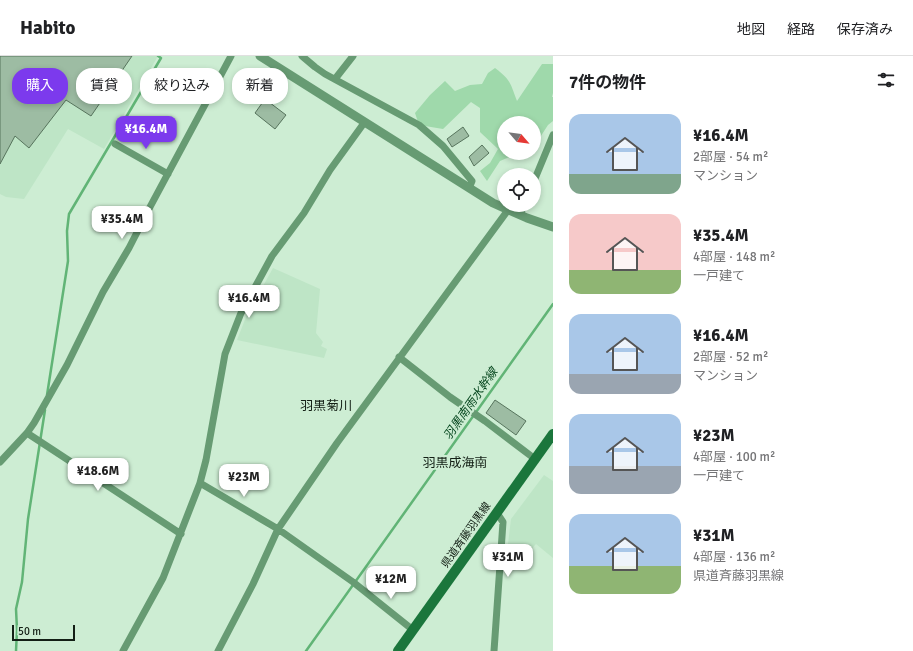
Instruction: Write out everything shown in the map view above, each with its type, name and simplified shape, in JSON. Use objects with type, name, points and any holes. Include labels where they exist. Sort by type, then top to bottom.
[{"type":"main road","name":"県道斉藤羽黒線","points":[[398,651],[553,434]]},
{"type":"street","points":[[0,462],[27,433],[34,423],[67,365],[103,292],[129,248],[231,56]]},
{"type":"street","points":[[260,56],[497,205]]},
{"type":"street","points":[[302,56],[315,67],[335,79],[419,125],[442,146],[472,181],[469,188]]},
{"type":"street","points":[[335,79],[353,56]]},
{"type":"street","points":[[124,651],[163,578],[200,483],[206,460],[225,354],[241,313],[272,256],[304,213],[330,170],[364,122]]},
{"type":"street","points":[[539,168],[553,135]]},
{"type":"street","points":[[115,144],[168,174]]},
{"type":"street","points":[[218,651],[253,584],[278,529],[337,443],[507,212]]},
{"type":"street","points":[[513,212],[553,227]]},
{"type":"street","points":[[399,357],[450,397],[535,459]]},
{"type":"street","points":[[27,433],[181,534]]},
{"type":"street","points":[[200,483],[278,529],[355,583],[413,630]]},
{"type":"street","points":[[494,651],[503,522],[497,513]]},
{"type":"shaded area","points":[[0,56],[158,56],[151,68],[140,68],[140,87],[132,101],[132,68],[76,68],[76,104],[130,104],[104,149],[68,129],[24,199],[6,197],[0,194]]},
{"type":"shaded area","points":[[542,64],[553,64],[553,121],[548,125],[541,136],[541,116],[497,116],[497,148],[480,132],[480,108],[471,102],[443,129],[419,125],[415,113],[430,95],[445,81],[455,91],[470,85],[482,84],[488,73],[495,68],[509,82],[517,101]]},
{"type":"shaded area","points":[[497,151],[497,160],[502,160],[500,161],[487,181],[480,171],[490,163]]},
{"type":"shaded area","points":[[273,268],[320,289],[316,333],[323,342],[321,346],[327,349],[324,358],[237,340],[246,317]]},
{"type":"shaded area","points":[[544,475],[553,481],[553,558],[536,544],[525,556],[508,544],[511,519]]},
{"type":"building","points":[[0,56],[132,56],[124,68],[76,68],[76,104],[99,104],[91,116],[68,101],[68,68],[12,68],[12,104],[63,104],[29,148],[15,136],[0,164]]},
{"type":"building","points":[[261,104],[272,104],[286,115],[275,129],[255,113]]},
{"type":"building","points":[[463,127],[469,136],[452,147],[447,139]]},
{"type":"building","points":[[482,145],[489,153],[474,166],[469,157]]},
{"type":"building","points":[[495,400],[526,421],[516,435],[486,413]]},
{"type":"waterway","points":[[47,395],[68,261],[67,231],[69,214],[161,58],[158,56]]},
{"type":"waterway","name":"羽黒南雨水幹線","points":[[306,651],[553,304]]},
{"type":"waterway","points":[[16,651],[16,609],[22,582],[28,519],[45,410]]},
{"type":"district","name":"羽黒菊川","points":[[326,406]]},
{"type":"district","name":"羽黒成海南","points":[[455,463]]}]
